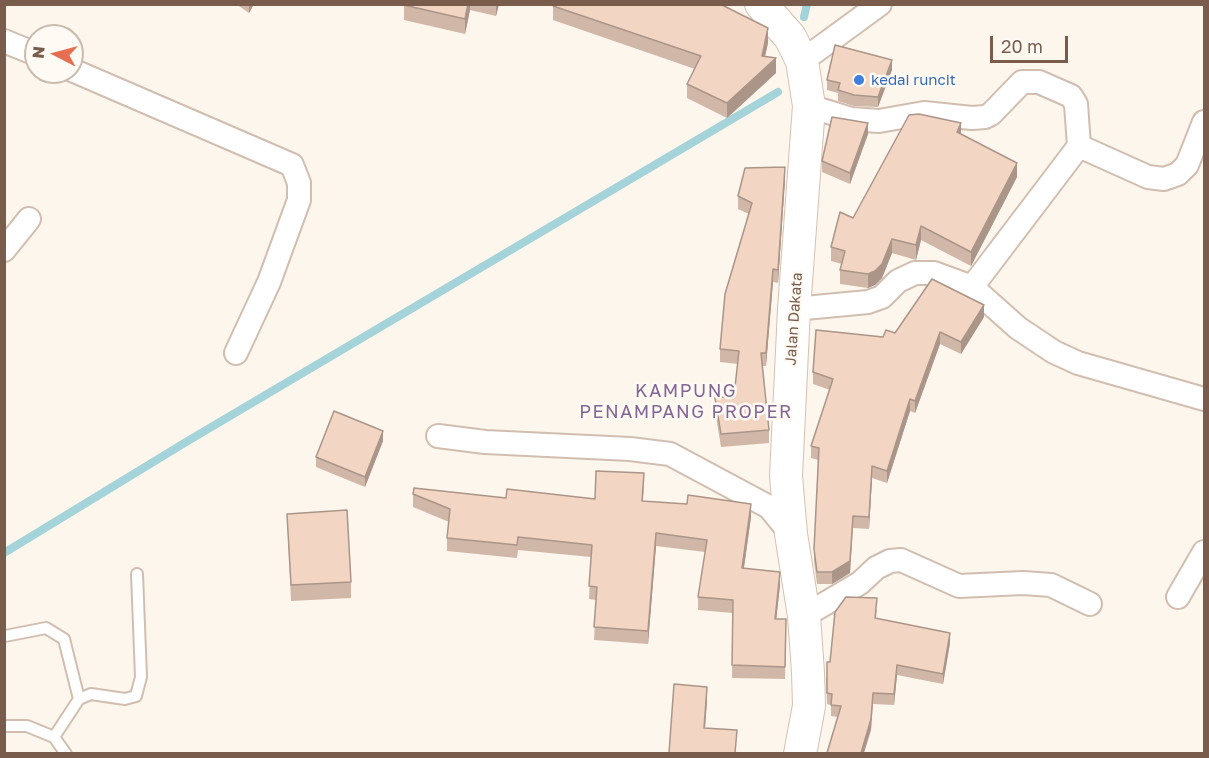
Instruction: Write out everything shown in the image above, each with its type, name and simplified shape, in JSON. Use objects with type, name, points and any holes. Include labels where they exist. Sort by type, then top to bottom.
[{"type":"street","name":"Jalan Dakata","points":[[761,4],[790,37],[802,61],[809,106],[794,309],[786,476],[791,534],[804,616],[809,706],[800,753]]},
{"type":"street","points":[[802,61],[880,4]]},
{"type":"street","points":[[4,41],[24,49]]},
{"type":"street","points":[[84,75],[292,165],[299,183],[299,200],[269,282],[236,353]]},
{"type":"street","points":[[809,106],[851,119],[879,121],[924,113],[985,117],[1022,82],[1039,82],[1071,96],[1076,104],[1078,146],[972,287]]},
{"type":"street","points":[[1078,146],[1148,177],[1164,179],[1178,174],[1187,165],[1204,122]]},
{"type":"street","points":[[4,250],[29,219]]},
{"type":"street","points":[[794,309],[868,302],[882,297],[898,281],[915,273],[934,273],[972,287],[1018,328],[1054,352],[1100,371],[1147,381],[1204,399]]},
{"type":"street","points":[[438,436],[485,442],[630,449],[670,454],[769,507],[791,534]]},
{"type":"street","points":[[1178,597],[1204,552]]},
{"type":"street","points":[[804,616],[860,583],[876,568],[890,561],[901,560],[959,586],[1023,583],[1051,585],[1090,604]]},
{"type":"lane","points":[[54,737],[79,699],[91,694],[125,699],[136,696],[141,677],[137,574]]},
{"type":"lane","points":[[5,636],[46,628],[64,639],[79,699]]},
{"type":"lane","points":[[4,726],[27,726],[54,737],[66,753]]},
{"type":"building","points":[[404,4],[468,4],[465,19]]},
{"type":"building","points":[[554,4],[720,4],[768,28],[762,56],[776,58],[727,103],[687,84],[701,56],[553,6]]},
{"type":"building","name":"kedai runcit","points":[[835,45],[892,60],[878,97],[854,95],[838,90],[840,83],[827,80]]},
{"type":"building","points":[[919,114],[961,123],[957,132],[1017,163],[971,252],[921,226],[916,245],[892,239],[882,264],[875,271],[868,274],[840,270],[845,251],[831,247],[840,212],[853,218],[909,115]]},
{"type":"building","points":[[832,117],[868,123],[850,173],[822,161]]},
{"type":"building","points":[[785,167],[778,270],[773,269],[766,353],[761,353],[769,430],[721,434],[715,398],[734,396],[739,351],[720,349],[725,294],[752,203],[738,196],[745,168]]},
{"type":"building","points":[[932,279],[984,305],[961,342],[940,332],[915,401],[910,399],[887,471],[872,466],[869,517],[853,516],[850,561],[832,572],[817,572],[814,549],[819,448],[811,446],[833,379],[813,372],[816,330],[883,337],[886,330],[895,333]]},
{"type":"building","points":[[334,411],[383,431],[365,477],[316,457]]},
{"type":"building","points":[[596,471],[644,473],[642,501],[687,504],[688,495],[751,504],[742,568],[780,572],[775,619],[786,619],[785,667],[732,665],[733,600],[698,597],[707,540],[656,533],[648,631],[594,627],[597,587],[589,586],[592,545],[518,537],[517,545],[447,538],[450,509],[413,494],[414,488],[506,498],[507,489],[595,499]]},
{"type":"building","points":[[347,510],[351,582],[291,585],[287,514]]},
{"type":"building","points":[[846,597],[877,598],[875,618],[950,633],[943,674],[897,665],[894,694],[873,693],[871,719],[861,753],[827,753],[841,706],[831,705],[832,694],[827,693],[827,662],[830,662],[835,612]]},
{"type":"building","points":[[674,684],[707,687],[704,728],[737,730],[735,753],[669,753]]},
{"type":"waterway","points":[[804,17],[807,4]]},
{"type":"waterway","points":[[4,553],[186,442],[778,92]]},
{"type":"place","name":"kedai runcit","points":[[859,80]]},
{"type":"district","name":"KAMPUNG PENAMPANG PROPER","points":[[686,401]]}]
